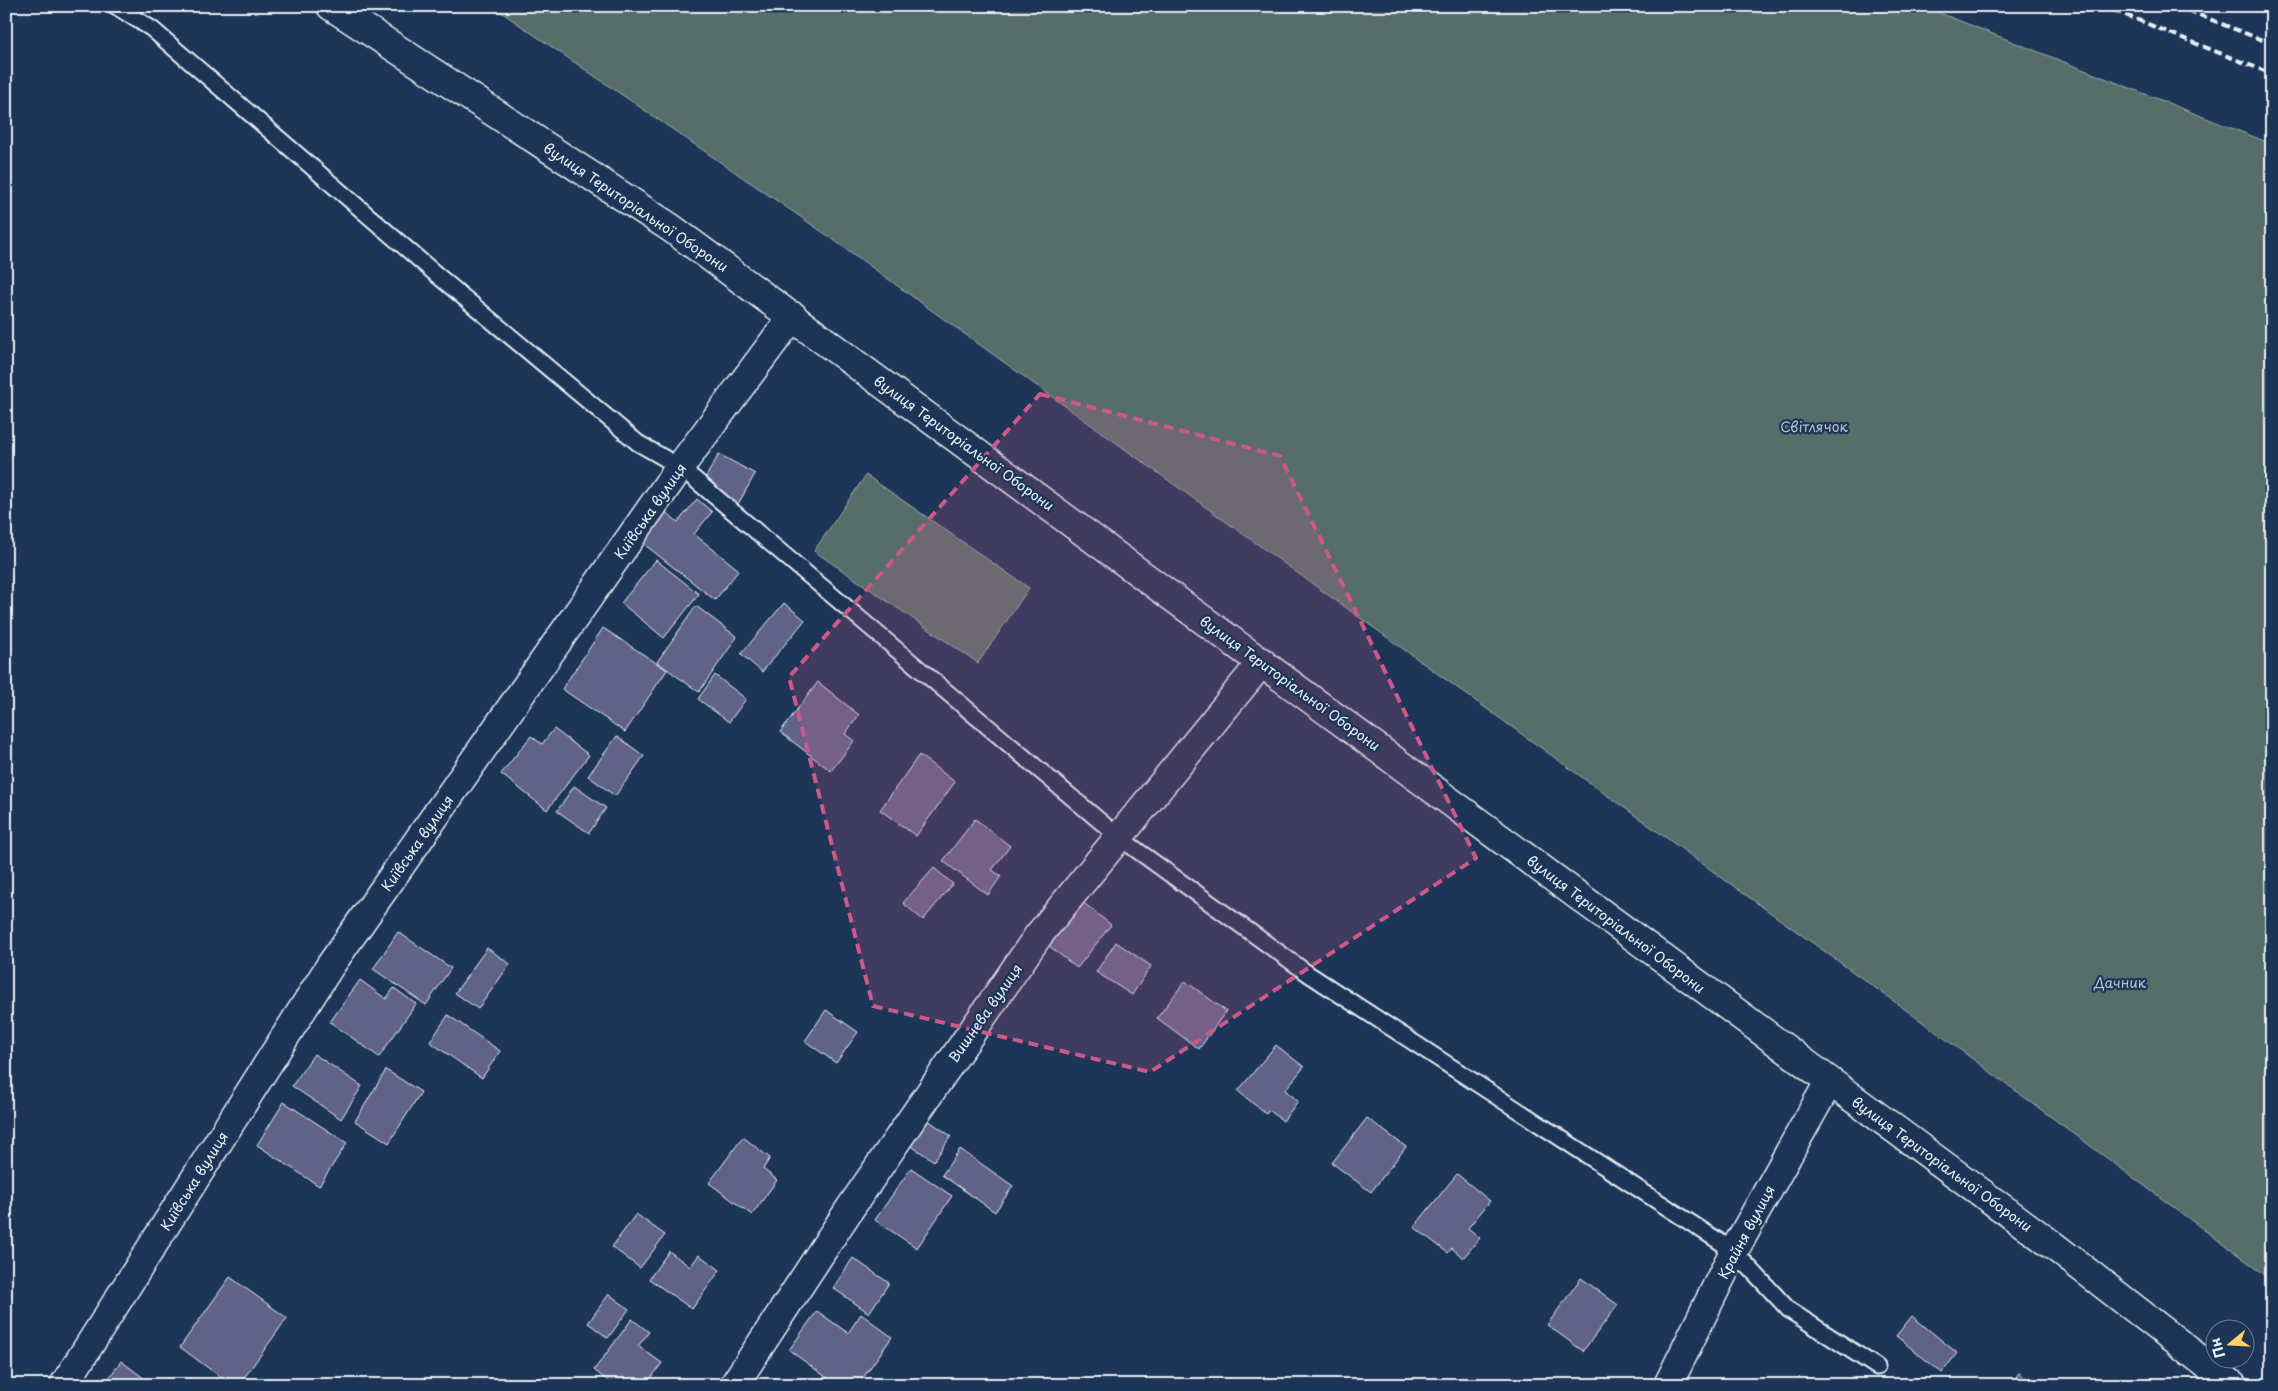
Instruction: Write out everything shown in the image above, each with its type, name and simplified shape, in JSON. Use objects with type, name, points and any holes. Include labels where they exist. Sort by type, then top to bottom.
[{"type":"street","name":"вулиця Територіальної Оборони","points":[[331,6],[671,228],[2055,1247],[2233,1385]]},
{"type":"street","name":"Київська вулиця","points":[[64,1385],[330,966],[680,467],[792,316]]},
{"type":"street","name":"Вишнева вулиця","points":[[734,1385],[851,1207],[1038,936],[1262,662]]},
{"type":"street","name":"Крайня вулиця","points":[[1668,1385],[1734,1251],[1829,1082]]},
{"type":"lane","points":[[115,6],[152,29],[436,275],[638,444],[680,467],[1120,838],[1310,975],[1734,1251],[1789,1310],[1877,1367]]},
{"type":"path","points":[[2255,6],[2272,13]]},
{"type":"highlighted area","points":[[1040,394],[1280,456],[1476,858],[1150,1072],[873,1006],[789,677]]},
{"type":"green space","name":"Світлячок","points":[[492,6],[1922,6],[2272,144],[2272,1280],[1913,1015],[824,233]]},
{"type":"green space","points":[[866,475],[1029,588],[978,663],[814,551]]},
{"type":"building","points":[[719,454],[755,474],[738,504],[702,484]]},
{"type":"building","points":[[697,499],[712,512],[694,534],[739,570],[715,600],[640,541],[664,511],[678,522]]},
{"type":"building","points":[[656,560],[699,594],[664,638],[621,603]]},
{"type":"building","points":[[784,603],[805,620],[762,672],[741,654]]},
{"type":"building","points":[[696,606],[737,637],[699,692],[657,662]]},
{"type":"building","points":[[603,628],[667,670],[625,732],[562,689]]},
{"type":"building","points":[[715,675],[746,699],[729,722],[698,699]]},
{"type":"building","points":[[818,682],[859,715],[845,734],[854,741],[831,771],[780,732]]},
{"type":"building","points":[[554,729],[589,755],[547,810],[501,774],[531,736],[542,744]]},
{"type":"building","points":[[617,736],[644,756],[615,796],[588,776]]},
{"type":"building","points":[[919,755],[955,782],[916,836],[880,810]]},
{"type":"building","points":[[574,786],[606,808],[589,833],[557,811]]},
{"type":"building","points":[[975,819],[1010,846],[992,870],[1001,876],[988,895],[943,861]]},
{"type":"building","points":[[934,868],[953,884],[923,920],[903,903]]},
{"type":"building","points":[[1074,895],[1111,925],[1077,968],[1039,938]]},
{"type":"building","points":[[398,932],[451,968],[426,1005],[373,969]]},
{"type":"building","points":[[1116,942],[1151,966],[1132,995],[1096,972]]},
{"type":"building","points":[[487,948],[510,964],[478,1009],[455,993]]},
{"type":"building","points":[[360,980],[386,999],[394,988],[416,1004],[379,1057],[330,1022]]},
{"type":"building","points":[[1185,981],[1226,1011],[1199,1049],[1157,1018]]},
{"type":"building","points":[[826,1010],[858,1032],[836,1063],[805,1041]]},
{"type":"building","points":[[448,1015],[500,1051],[482,1078],[430,1042]]},
{"type":"building","points":[[1276,1045],[1304,1067],[1285,1090],[1298,1101],[1283,1121],[1269,1110],[1266,1114],[1238,1091]]},
{"type":"building","points":[[314,1054],[362,1086],[341,1119],[292,1086]]},
{"type":"building","points":[[386,1070],[421,1092],[389,1143],[355,1121]]},
{"type":"building","points":[[284,1102],[347,1143],[319,1186],[257,1145]]},
{"type":"building","points":[[922,1116],[951,1136],[934,1161],[904,1141]]},
{"type":"building","points":[[1367,1118],[1406,1147],[1371,1192],[1332,1163]]},
{"type":"building","points":[[743,1137],[770,1158],[763,1169],[777,1180],[752,1215],[709,1183]]},
{"type":"building","points":[[960,1149],[1013,1186],[995,1212],[942,1175]]},
{"type":"building","points":[[911,1168],[952,1196],[917,1248],[875,1220]]},
{"type":"building","points":[[1457,1174],[1490,1201],[1468,1228],[1480,1238],[1463,1258],[1452,1248],[1448,1253],[1414,1227]]},
{"type":"building","points":[[636,1214],[665,1235],[640,1268],[612,1247]]},
{"type":"building","points":[[669,1251],[690,1267],[699,1255],[720,1270],[692,1309],[649,1279]]},
{"type":"building","points":[[853,1258],[889,1283],[869,1313],[833,1288]]},
{"type":"building","points":[[230,1277],[287,1318],[239,1385],[231,1385],[180,1347]]},
{"type":"building","points":[[1581,1278],[1618,1305],[1583,1351],[1547,1325]]},
{"type":"building","points":[[609,1294],[629,1309],[608,1338],[588,1323]]},
{"type":"building","points":[[817,1311],[848,1333],[861,1314],[892,1337],[858,1385],[837,1385],[789,1350]]},
{"type":"building","points":[[1912,1316],[1957,1353],[1942,1373],[1896,1336]]},
{"type":"building","points":[[632,1319],[649,1332],[638,1346],[662,1363],[646,1385],[613,1385],[594,1370]]},
{"type":"building","points":[[121,1361],[153,1385],[104,1385]]},
{"type":"building","points":[[2019,1373],[2034,1385],[2010,1385]]},
{"type":"building","points":[[1453,1379],[1459,1385],[1448,1385]]},
{"type":"railway","points":[[2103,6],[2272,74]]},
{"type":"railway","points":[[2177,6],[2272,44]]},
{"type":"park label","name":"Дачник","points":[[2120,982]]}]
